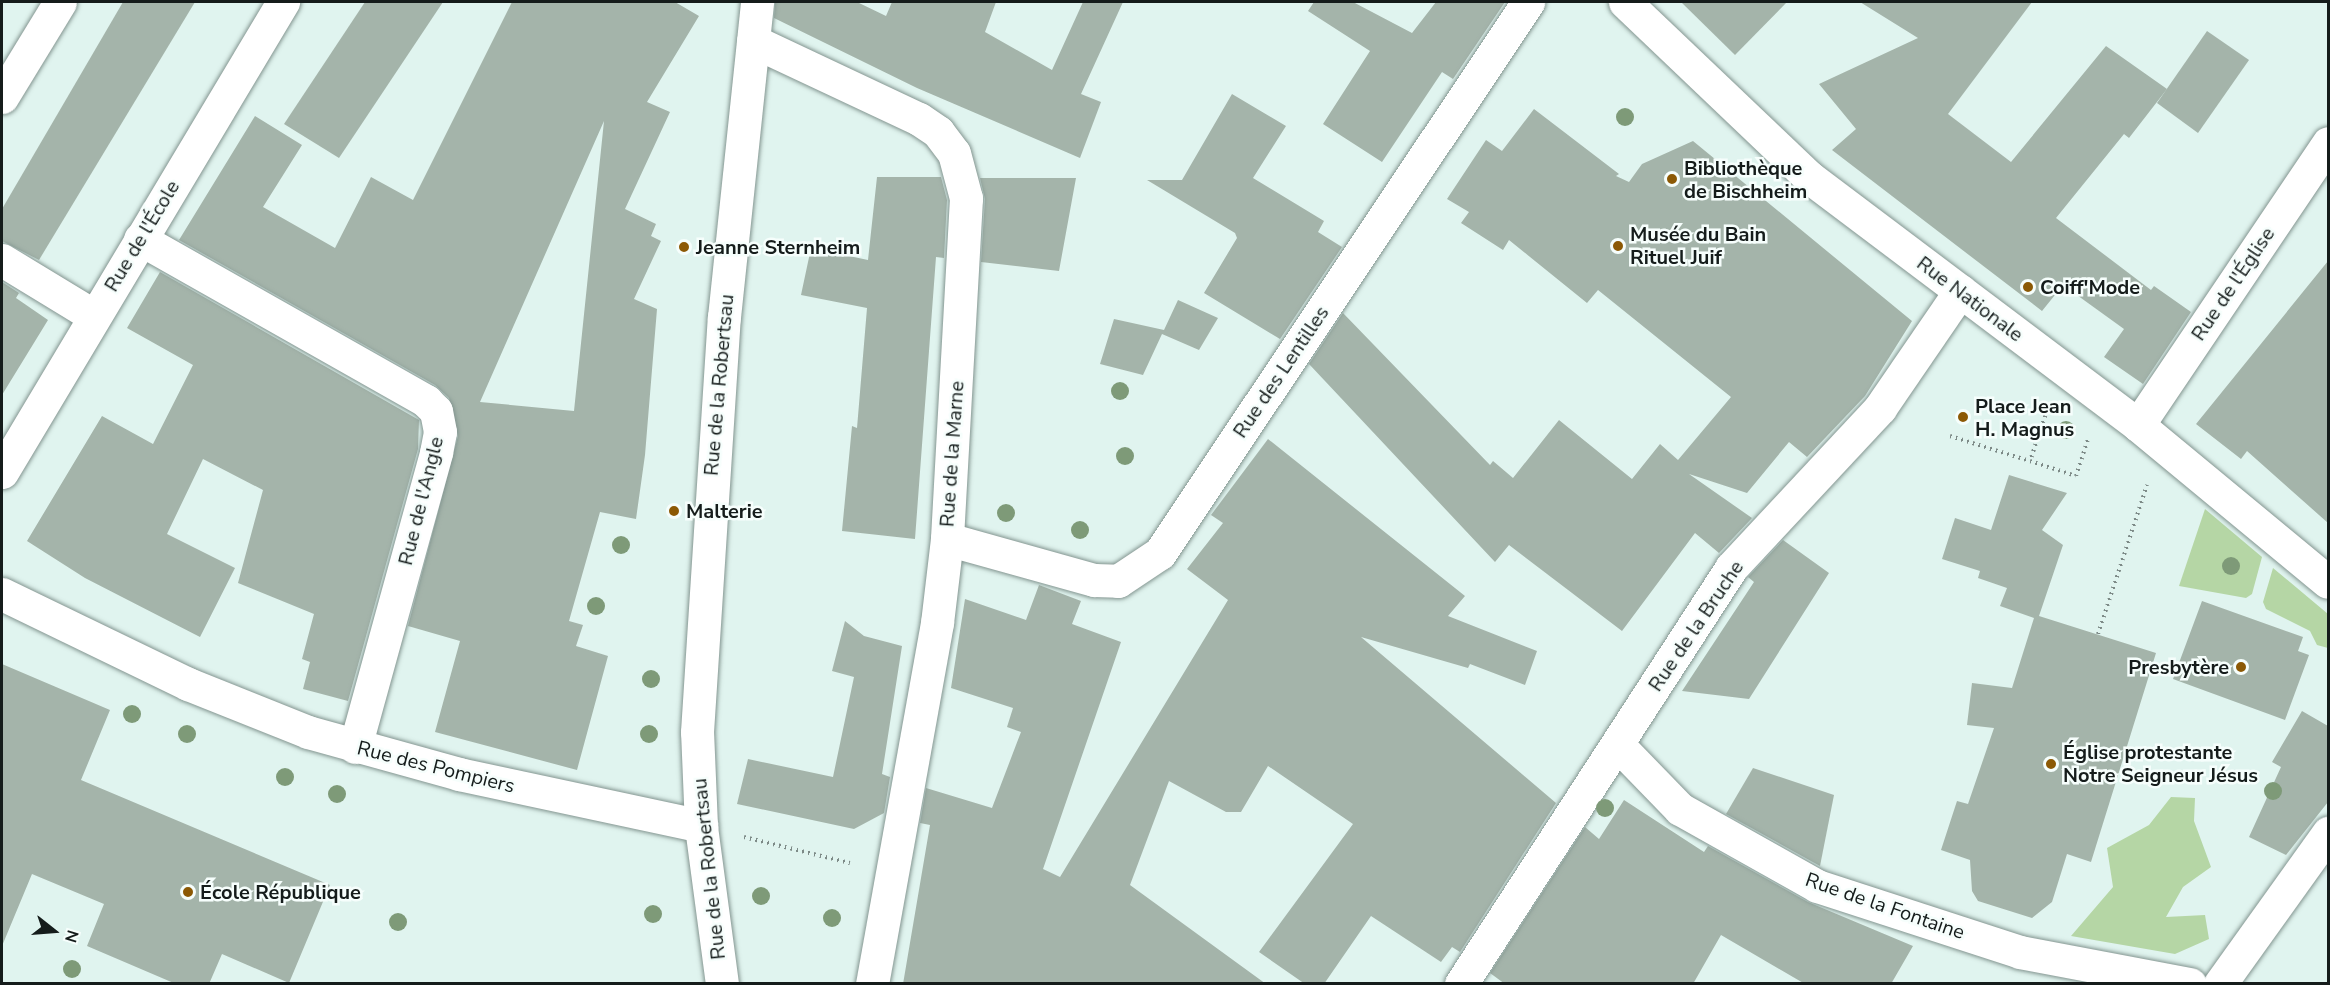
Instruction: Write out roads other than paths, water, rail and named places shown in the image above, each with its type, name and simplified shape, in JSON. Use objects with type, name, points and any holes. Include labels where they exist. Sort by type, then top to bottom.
[{"type":"street","points":[[2,97],[60,2]]},
{"type":"street","name":"Rue de l'École","points":[[2,472],[283,2]]},
{"type":"street","name":"Rue de la Robertsau","points":[[722,984],[701,826],[697,732],[724,317],[757,2]]},
{"type":"street","name":"Rue des Lentilles","points":[[946,539],[1094,580],[1118,581],[1160,554],[1528,2]]},
{"type":"street","name":"Rue Nationale","points":[[1625,2],[1809,177],[2149,435],[2328,582]]},
{"type":"street","name":"Rue de la Marne","points":[[753,41],[920,119],[938,132],[954,153],[966,198],[967,236],[946,539],[937,623],[872,984]]},
{"type":"street","name":"Rue de l'Église","points":[[2149,435],[2328,143]]},
{"type":"street","name":"Rue de l'Angle","points":[[140,239],[426,401],[436,411],[440,432],[436,453],[355,747]]},
{"type":"street","points":[[2,260],[94,316]]},
{"type":"street","name":"Rue de la Bruche","points":[[1461,984],[1618,746],[1731,568],[1880,408],[1960,291]]},
{"type":"street","name":"Rue des Pompiers","points":[[2,594],[188,684],[355,747],[459,774],[701,826]]},
{"type":"street","name":"Rue de la Fontaine","points":[[1618,746],[1680,809],[1817,886],[2020,952],[2190,984]]},
{"type":"street","points":[[2220,984],[2328,833]]},
{"type":"place","name":"Bibliothèque de Bischheim","points":[[1672,179]]},
{"type":"place","name":"Musée du Bain Rituel Juif","points":[[1618,246]]},
{"type":"place","name":"Jeanne Sternheim","points":[[684,247]]},
{"type":"place","name":"Coiff'Mode","points":[[2028,287]]},
{"type":"place","name":"Place Jean H. Magnus","points":[[1963,417]]},
{"type":"place","name":"Malterie","points":[[674,511]]},
{"type":"place","name":"Presbytère","points":[[2241,667]]},
{"type":"place","name":"Église protestante Notre Seigneur Jésus","points":[[2051,764]]},
{"type":"place","name":"École République","points":[[188,892]]}]
